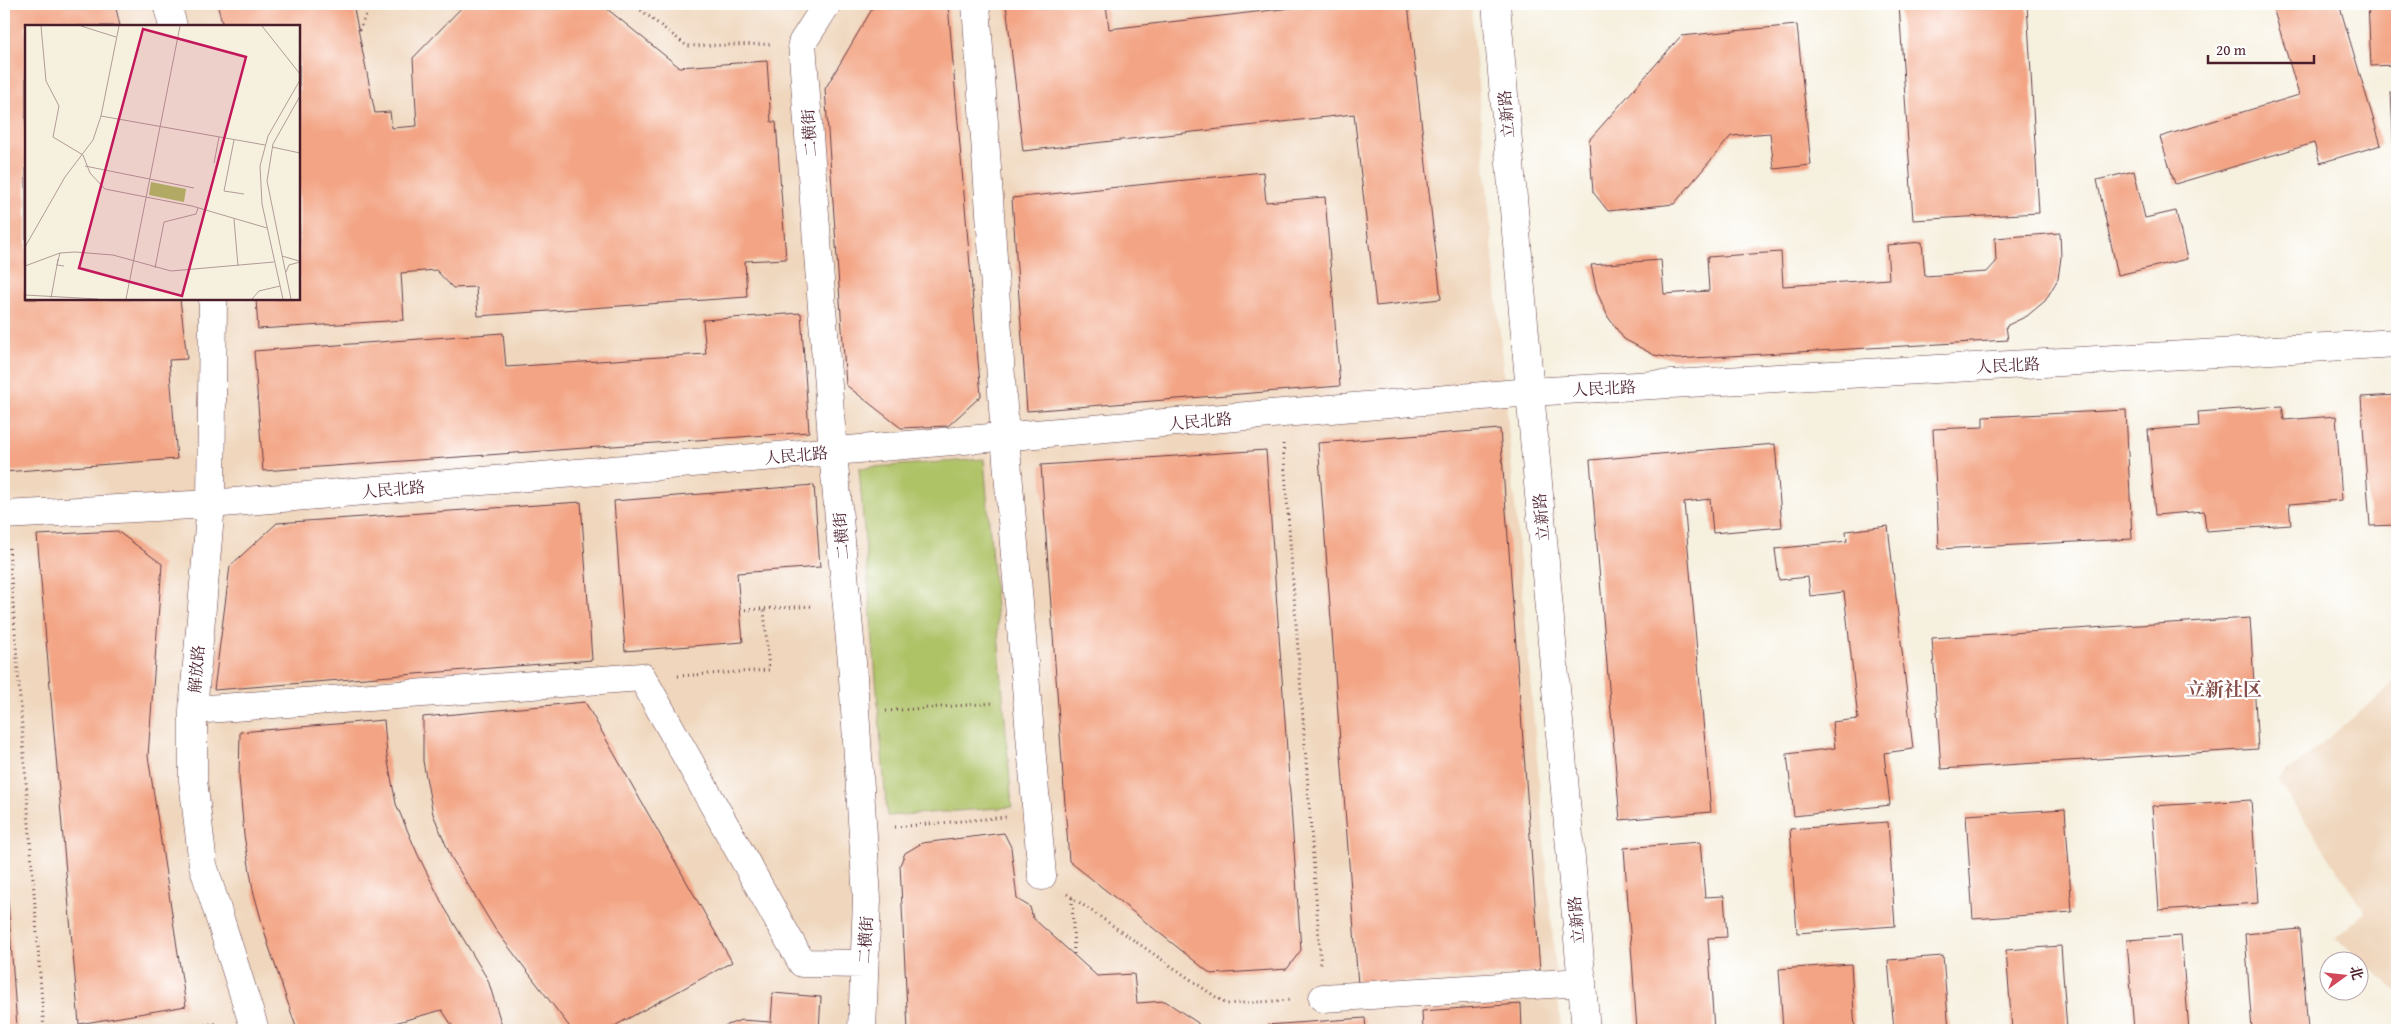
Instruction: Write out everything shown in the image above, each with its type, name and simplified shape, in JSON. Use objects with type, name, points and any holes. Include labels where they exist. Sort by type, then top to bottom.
[{"type":"street","points":[[167,4],[173,25]]},
{"type":"street","points":[[802,43],[827,4]]},
{"type":"street","points":[[976,4],[1005,437],[1042,876]]},
{"type":"street","name":"立新路","points":[[1496,4],[1586,1030]]},
{"type":"street","name":"二横街","points":[[802,43],[833,452],[847,604],[863,830],[867,900],[862,1030]]},
{"type":"street","name":"解放路","points":[[213,300],[211,504],[193,710],[193,780],[203,865],[252,1024]]},
{"type":"street","name":"人民北路","points":[[5,515],[211,504],[1530,392],[2397,343]]},
{"type":"street","points":[[193,710],[642,678],[802,963],[864,964]]},
{"type":"street","points":[[1323,998],[1582,982]]},
{"type":"path","points":[[359,30],[371,4]]},
{"type":"path","points":[[633,4],[687,46],[802,43]]},
{"type":"path","points":[[1042,876],[1226,1004],[1323,998],[1280,414]]},
{"type":"path","points":[[5,515],[44,1030]]},
{"type":"path","points":[[740,610],[847,604]]},
{"type":"path","points":[[642,678],[769,670],[764,609]]},
{"type":"path","points":[[855,713],[1028,701]]},
{"type":"path","points":[[863,830],[1037,814]]},
{"type":"path","points":[[1072,897],[1074,955]]},
{"type":"path","points":[[170,1030],[252,1024]]},
{"type":"shaded area","points":[[4,4],[1471,4],[1561,1030],[4,1030]]},
{"type":"shaded area","points":[[2397,681],[2397,991],[2368,966],[2368,952],[2351,952],[2335,938],[2365,912],[2278,780]]},
{"type":"green space","points":[[984,459],[1012,807],[887,816],[859,468]]},
{"type":"building","points":[[4,4],[115,4],[120,25],[25,25],[25,300],[180,300],[187,359],[169,360],[177,459],[4,472]]},
{"type":"building","points":[[217,4],[353,4],[375,113],[390,112],[392,128],[417,126],[413,58],[465,4],[601,4],[679,67],[767,61],[771,122],[776,122],[786,259],[745,261],[747,297],[478,316],[476,287],[453,288],[436,270],[401,273],[404,320],[258,329],[256,300],[300,300],[300,25],[223,25]]},
{"type":"building","points":[[875,4],[948,4],[981,396],[948,426],[901,428],[846,385],[825,89]]},
{"type":"building","points":[[1006,4],[1106,4],[1109,29],[1325,4],[1408,4],[1441,299],[1376,306],[1354,114],[1023,151]]},
{"type":"building","points":[[1899,4],[2027,4],[2039,213],[1913,220]]},
{"type":"building","points":[[2272,4],[2339,4],[2381,145],[2320,163],[2314,143],[2175,184],[2160,137],[2299,95]]},
{"type":"building","points":[[2368,4],[2397,4],[2397,65],[2371,66]]},
{"type":"building","points":[[1797,25],[1811,165],[1774,169],[1770,133],[1731,136],[1674,204],[1608,211],[1593,192],[1589,140],[1681,36]]},
{"type":"building","points":[[2391,92],[2397,92],[2397,196],[2396,196]]},
{"type":"building","points":[[2134,171],[2145,218],[2176,211],[2187,259],[2118,275],[2097,180]]},
{"type":"building","points":[[1263,172],[1266,202],[1325,197],[1340,386],[1027,411],[1012,198]]},
{"type":"building","points":[[2060,233],[2061,257],[2058,279],[2045,301],[2027,316],[2006,326],[2008,340],[1677,359],[1654,355],[1624,339],[1608,317],[1597,292],[1591,265],[1661,260],[1664,294],[1709,291],[1707,257],[1781,252],[1783,286],[1889,279],[1887,245],[1922,242],[1925,276],[1987,272],[1996,262],[1995,238]]},
{"type":"building","points":[[801,313],[809,432],[263,471],[254,351],[503,333],[506,367],[706,354],[703,320]]},
{"type":"building","points":[[2397,395],[2397,525],[2370,526],[2361,397]]},
{"type":"building","points":[[2282,406],[2284,420],[2336,416],[2342,500],[2289,504],[2291,525],[2206,531],[2204,511],[2155,515],[2148,430],[2199,426],[2198,412]]},
{"type":"building","points":[[2126,410],[2132,539],[1939,549],[1933,429],[1983,427],[1983,417]]},
{"type":"building","points":[[1500,429],[1540,971],[1358,985],[1318,443]]},
{"type":"building","points":[[1775,444],[1782,527],[1713,533],[1710,499],[1684,502],[1711,812],[1620,820],[1590,460]]},
{"type":"building","points":[[1266,450],[1301,950],[1287,969],[1211,974],[1069,861],[1041,465]]},
{"type":"building","points":[[814,485],[820,567],[737,573],[743,642],[625,651],[614,501]]},
{"type":"building","points":[[581,502],[592,660],[214,690],[230,566],[277,523]]},
{"type":"building","points":[[1888,526],[1913,749],[1884,753],[1890,805],[1794,816],[1787,754],[1835,748],[1832,722],[1858,719],[1844,592],[1810,596],[1808,577],[1779,580],[1775,549],[1847,541],[1846,531]]},
{"type":"building","points":[[117,531],[162,564],[148,756],[186,1006],[79,1024],[37,535]]},
{"type":"building","points":[[2250,618],[2258,749],[1941,769],[1932,638]]},
{"type":"building","points":[[4,680],[7,711],[4,711]]},
{"type":"building","points":[[585,702],[732,962],[607,1030],[572,1030],[495,929],[451,857],[433,814],[423,761],[423,717]]},
{"type":"building","points":[[384,720],[387,756],[396,804],[418,855],[443,905],[488,980],[502,1026],[491,1030],[455,1030],[442,1010],[369,1030],[299,1030],[296,1027],[268,944],[253,890],[244,835],[239,777],[240,732]]},
{"type":"building","points":[[2251,800],[2258,903],[2159,910],[2152,806]]},
{"type":"building","points":[[2065,809],[2072,912],[1973,919],[1966,815]]},
{"type":"building","points":[[1888,822],[1895,926],[1797,933],[1790,829]]},
{"type":"building","points":[[1004,833],[1011,847],[1017,899],[1030,907],[1033,918],[1097,976],[1134,974],[1137,1003],[1165,1001],[1198,1023],[1199,1030],[908,1030],[900,865],[905,853],[922,843]]},
{"type":"building","points":[[1700,842],[1705,897],[1724,896],[1727,937],[1708,938],[1714,1030],[1637,1030],[1624,848]]},
{"type":"building","points":[[4,845],[17,1027],[4,1028]]},
{"type":"building","points":[[2300,929],[2308,1030],[2252,1030],[2245,934]]},
{"type":"building","points":[[2181,936],[2189,1030],[2134,1030],[2127,940]]},
{"type":"building","points":[[2061,946],[2067,1030],[2012,1030],[2006,950]]},
{"type":"building","points":[[1943,956],[1949,1030],[1894,1030],[1888,960]]},
{"type":"building","points":[[1851,964],[1855,1030],[1783,1030],[1779,969]]},
{"type":"building","points":[[773,993],[821,997],[819,1030],[714,1030],[741,1020],[771,1022]]},
{"type":"building","points":[[1521,1004],[1522,1030],[1423,1030],[1422,1011]]},
{"type":"building","points":[[1365,1018],[1366,1030],[1267,1030],[1267,1025]]},
{"type":"district","name":"立新社区","points":[[2224,689]]}]
